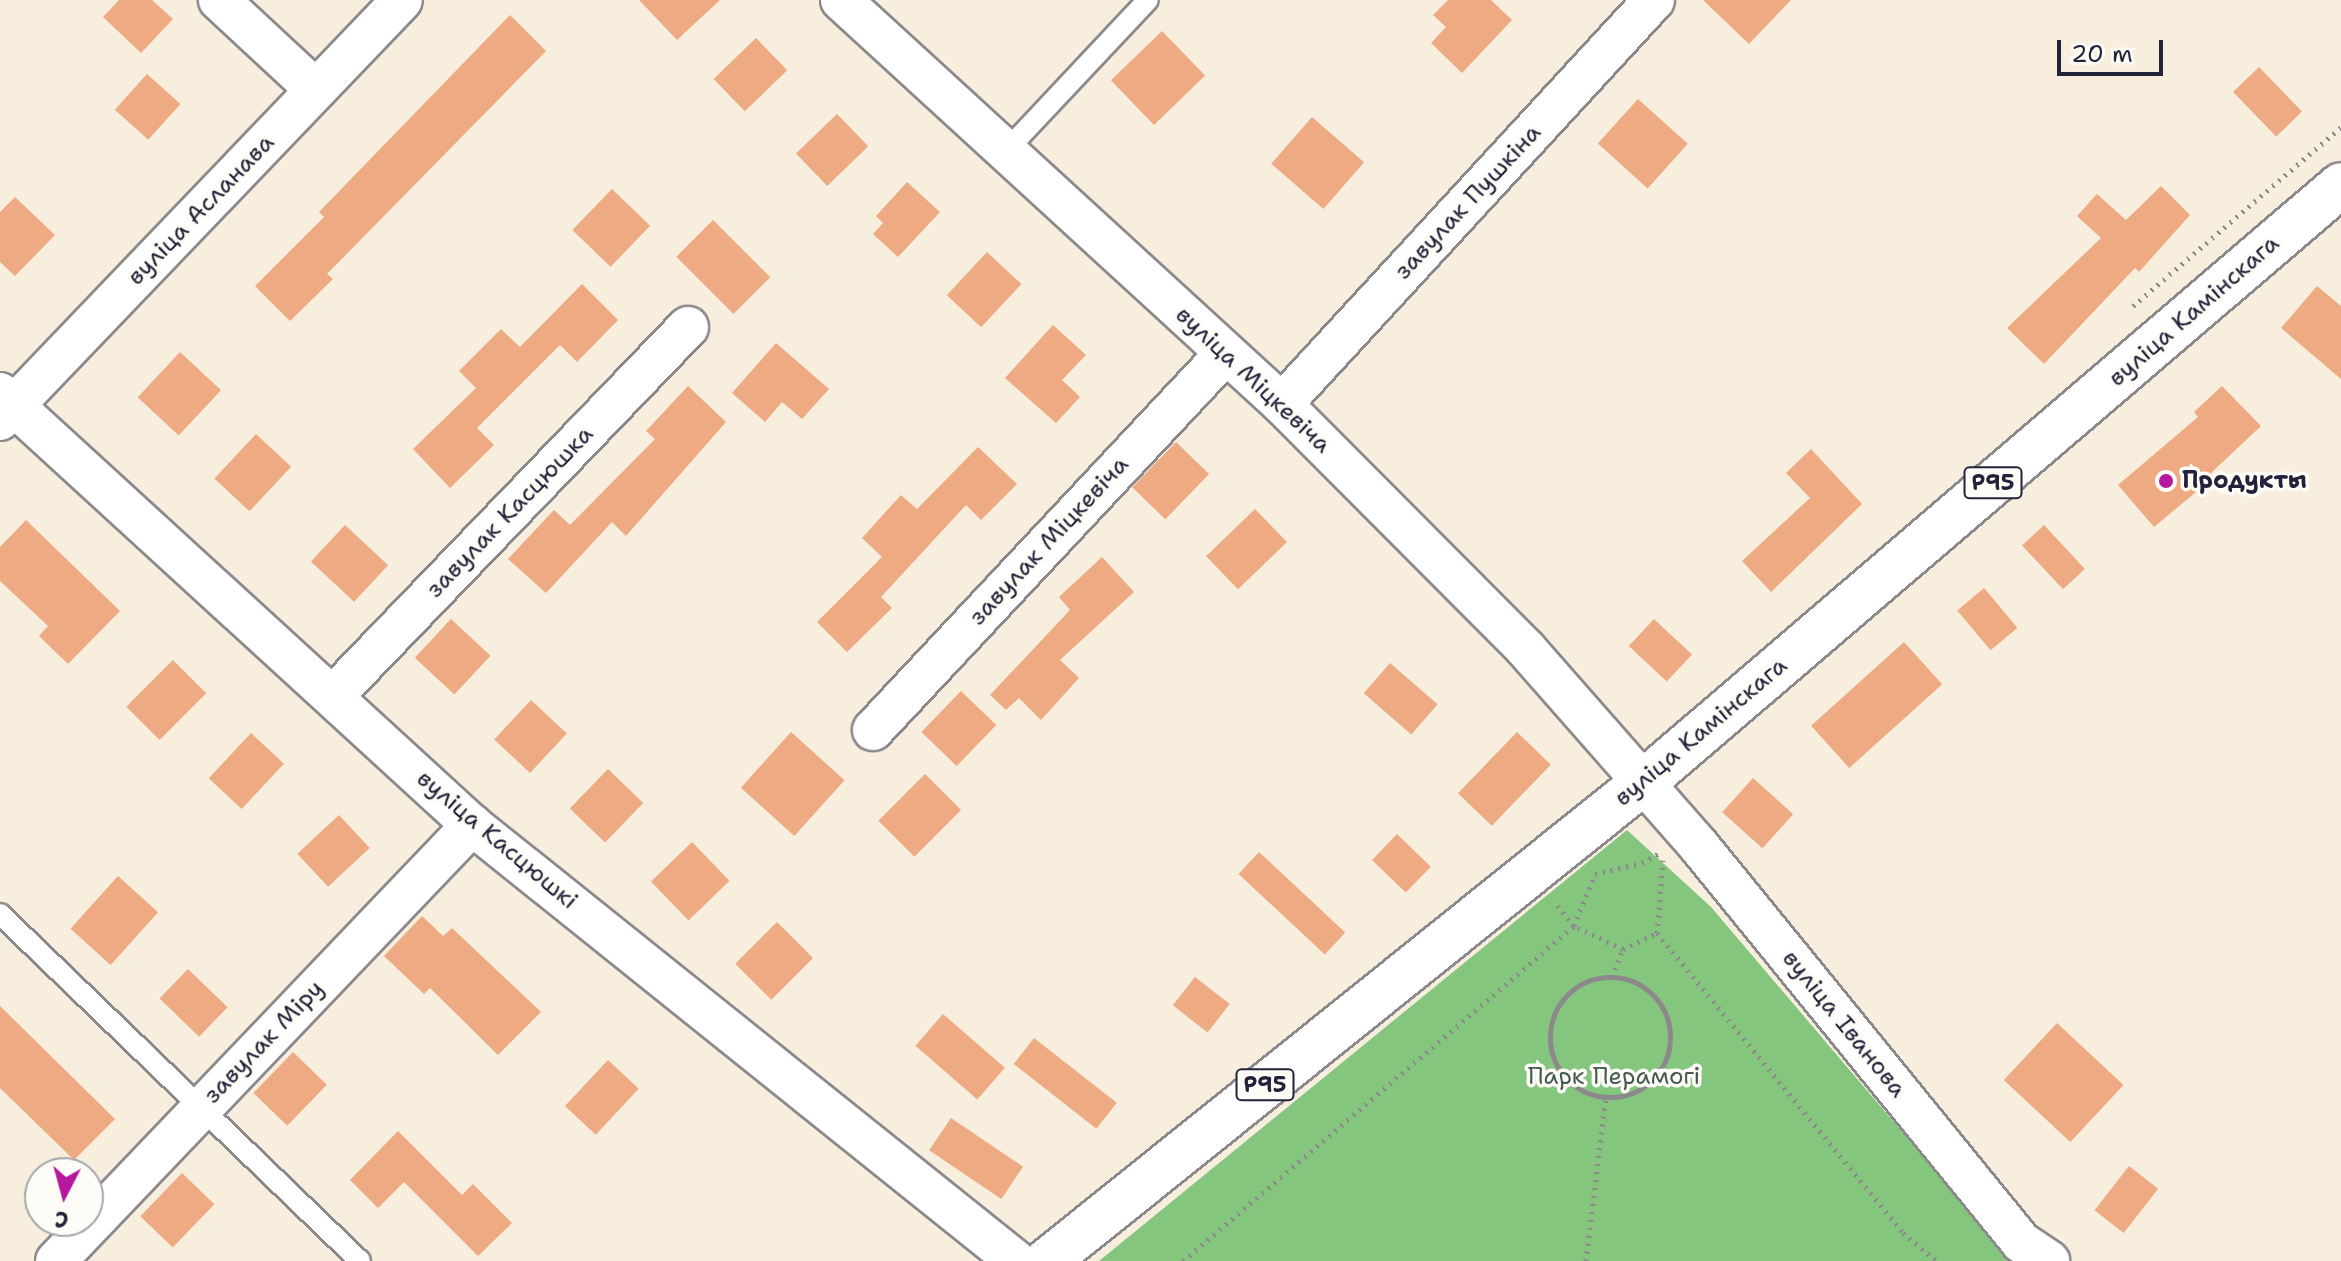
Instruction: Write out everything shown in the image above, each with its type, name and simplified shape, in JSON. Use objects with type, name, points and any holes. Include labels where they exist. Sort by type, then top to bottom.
[{"type":"main road","name":"вуліца Камінскага","points":[[1047,1261],[1645,781],[2341,185]]},
{"type":"street","points":[[219,0],[316,90]]},
{"type":"street","name":"вуліца Асланава","points":[[4,406],[402,0]]},
{"type":"street","name":"вуліца Міцкевіча","points":[[841,0],[1282,404],[1526,649],[1645,781]]},
{"type":"street","name":"завулак Пушкіна","points":[[1282,404],[1654,0]]},
{"type":"street","name":"завулак Касцюшка","points":[[333,696],[688,327]]},
{"type":"street","name":"завулак Міцкевіча","points":[[873,730],[1226,353]]},
{"type":"street","name":"вуліца Касцюшкі","points":[[4,406],[333,696],[472,825],[1016,1261]]},
{"type":"street","name":"вуліца Іванова","points":[[1645,781],[2021,1242],[2049,1261]]},
{"type":"street","name":"завулак Міру","points":[[56,1261],[472,825]]},
{"type":"lane","points":[[1006,151],[1148,0]]},
{"type":"lane","points":[[0,914],[360,1261]]},
{"type":"path","points":[[1183,1261],[1574,926],[1595,874],[1642,863],[1663,851],[1657,933],[1903,1233],[1937,1261]]},
{"type":"path","points":[[1548,894],[1574,926],[1623,949]]},
{"type":"path","points":[[1612,977],[1623,949],[1657,933]]},
{"type":"path","points":[[1612,977],[1650,991],[1665,1007],[1671,1033],[1669,1057],[1654,1079],[1634,1094],[1606,1096],[1584,1091],[1564,1076],[1549,1039],[1552,1017],[1576,985],[1612,977]]},
{"type":"path","points":[[1586,1261],[1606,1096]]},
{"type":"green space","name":"Парк Перамогі","points":[[1627,830],[1711,907],[2012,1261],[1099,1261]]},
{"type":"building","points":[[119,0],[152,0],[173,19],[141,53],[103,17]]},
{"type":"building","points":[[639,0],[720,0],[677,40]]},
{"type":"building","points":[[1448,0],[1491,0],[1512,20],[1462,73],[1431,43],[1446,27],[1433,15]]},
{"type":"building","points":[[1703,0],[1791,0],[1749,44]]},
{"type":"building","points":[[510,15],[546,51],[327,274],[333,279],[290,321],[255,286],[324,217],[319,212]]},
{"type":"building","points":[[1162,31],[1205,76],[1154,125],[1111,80]]},
{"type":"building","points":[[756,38],[787,70],[745,111],[714,79]]},
{"type":"building","points":[[2259,67],[2302,112],[2276,137],[2233,92]]},
{"type":"building","points":[[147,74],[180,104],[148,140],[115,110]]},
{"type":"building","points":[[1638,99],[1688,144],[1648,188],[1598,144]]},
{"type":"building","points":[[837,114],[868,146],[827,186],[796,154]]},
{"type":"building","points":[[1312,117],[1364,162],[1323,209],[1271,164]]},
{"type":"building","points":[[907,182],[940,212],[898,257],[873,234],[883,223],[876,216]]},
{"type":"building","points":[[2161,186],[2190,215],[2139,272],[2135,268],[2044,364],[2007,328],[2101,238],[2077,216],[2097,194],[2126,220]]},
{"type":"building","points":[[612,189],[650,226],[611,267],[572,230]]},
{"type":"building","points":[[15,197],[55,235],[15,276],[0,262],[0,212]]},
{"type":"building","points":[[713,220],[770,277],[734,314],[676,257]]},
{"type":"building","points":[[987,252],[1021,284],[981,327],[947,295]]},
{"type":"building","points":[[582,284],[618,320],[577,362],[560,345],[477,428],[494,445],[450,488],[413,449],[476,388],[459,371],[501,329],[520,347]]},
{"type":"building","points":[[2317,286],[2341,306],[2341,379],[2281,328]]},
{"type":"building","points":[[1053,325],[1086,355],[1062,380],[1080,397],[1056,423],[1005,378]]},
{"type":"building","points":[[776,343],[829,389],[802,419],[782,402],[765,422],[732,393]]},
{"type":"building","points":[[180,352],[221,390],[179,436],[138,397]]},
{"type":"building","points":[[688,386],[726,422],[626,536],[612,522],[546,593],[508,559],[554,510],[570,525],[655,439],[646,431]]},
{"type":"building","points":[[2222,386],[2261,426],[2211,473],[2214,477],[2154,527],[2118,485],[2198,417],[2194,412]]},
{"type":"building","points":[[256,434],[291,467],[250,511],[214,479]]},
{"type":"building","points":[[1176,442],[1209,474],[1165,519],[1132,487]]},
{"type":"building","points":[[978,447],[1017,484],[981,520],[966,505],[881,597],[892,608],[847,652],[817,622],[882,557],[862,538],[901,495],[917,509]]},
{"type":"building","points":[[1811,449],[1862,504],[1771,592],[1742,561],[1810,498],[1786,473]]},
{"type":"building","points":[[1255,509],[1287,542],[1238,589],[1206,556]]},
{"type":"building","points":[[26,520],[120,611],[68,664],[39,636],[48,626],[0,581],[0,547]]},
{"type":"building","points":[[345,525],[388,565],[354,602],[311,562]]},
{"type":"building","points":[[2044,525],[2085,569],[2063,589],[2022,545]]},
{"type":"building","points":[[1102,557],[1134,592],[1060,660],[1079,678],[1041,720],[1019,698],[1006,710],[990,695],[1070,610],[1059,597]]},
{"type":"building","points":[[1984,588],[2017,628],[1991,650],[1957,610]]},
{"type":"building","points":[[451,619],[490,656],[454,695],[415,658]]},
{"type":"building","points":[[1654,619],[1692,654],[1667,682],[1629,646]]},
{"type":"building","points":[[1904,642],[1942,684],[1849,768],[1811,726]]},
{"type":"building","points":[[173,660],[206,693],[160,740],[126,707]]},
{"type":"building","points":[[1390,663],[1438,704],[1411,735],[1364,693]]},
{"type":"building","points":[[961,691],[996,725],[957,766],[921,732]]},
{"type":"building","points":[[531,700],[567,733],[530,773],[494,739]]},
{"type":"building","points":[[791,732],[845,780],[794,836],[741,788]]},
{"type":"building","points":[[1517,732],[1551,765],[1492,826],[1458,793]]},
{"type":"building","points":[[251,733],[284,764],[242,809],[209,778]]},
{"type":"building","points":[[608,769],[643,803],[605,843],[570,809]]},
{"type":"building","points":[[925,774],[961,810],[914,857],[878,821]]},
{"type":"building","points":[[1753,778],[1793,814],[1762,848],[1722,812]]},
{"type":"building","points":[[339,815],[370,848],[328,887],[297,854]]},
{"type":"building","points":[[1397,834],[1431,867],[1406,893],[1372,860]]},
{"type":"building","points":[[692,842],[730,881],[689,920],[651,882]]},
{"type":"building","points":[[1259,852],[1345,932],[1325,954],[1239,874]]},
{"type":"building","points":[[118,876],[158,912],[111,965],[70,929]]},
{"type":"building","points":[[422,916],[443,936],[452,928],[541,1012],[498,1055],[430,988],[424,994],[384,956]]},
{"type":"building","points":[[777,922],[813,958],[771,1000],[735,964]]},
{"type":"building","points":[[188,969],[228,1007],[199,1037],[160,998]]},
{"type":"building","points":[[1195,977],[1230,1004],[1208,1032],[1173,1005]]},
{"type":"building","points":[[0,1006],[115,1119],[77,1157],[71,1157],[0,1088]]},
{"type":"building","points":[[943,1014],[1005,1068],[977,1099],[915,1046]]},
{"type":"building","points":[[2057,1023],[2124,1085],[2070,1142],[2004,1080]]},
{"type":"building","points":[[1034,1038],[1117,1103],[1096,1129],[1014,1064]]},
{"type":"building","points":[[293,1052],[327,1085],[287,1126],[253,1093]]},
{"type":"building","points":[[608,1060],[639,1089],[596,1135],[565,1106]]},
{"type":"building","points":[[951,1118],[1023,1167],[1001,1199],[929,1150]]},
{"type":"building","points":[[398,1131],[462,1195],[473,1184],[512,1223],[478,1256],[404,1182],[378,1208],[350,1180]]},
{"type":"building","points":[[2129,1166],[2158,1189],[2124,1233],[2095,1210]]},
{"type":"building","points":[[182,1173],[214,1204],[173,1247],[140,1216]]},
{"type":"place","name":"Продукты","points":[[2166,481]]}]
